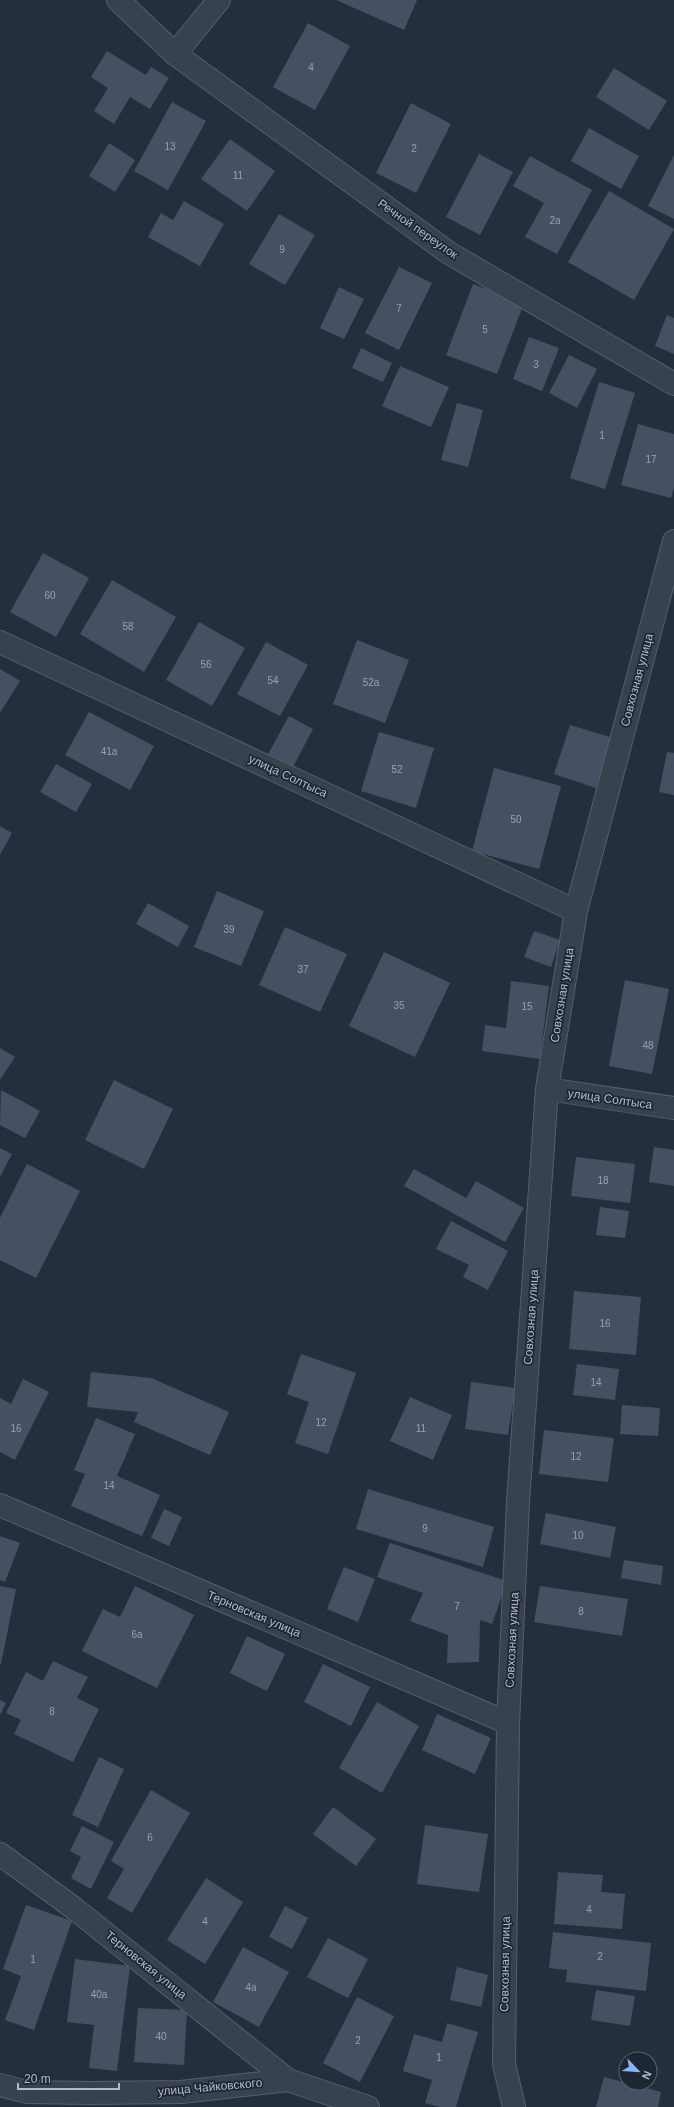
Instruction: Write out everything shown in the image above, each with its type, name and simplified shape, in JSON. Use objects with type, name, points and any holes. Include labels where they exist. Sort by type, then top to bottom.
[{"type":"street","name":"Речной переулок","points":[[118,0],[174,54],[449,252],[674,384]]},
{"type":"street","points":[[174,54],[219,0]]},
{"type":"street","name":"Совхозная улица","points":[[514,2107],[504,2064],[508,1723],[518,1502],[547,1089],[576,911],[674,541]]},
{"type":"street","name":"улица Солтыса","points":[[0,642],[576,911]]},
{"type":"street","name":"улица Солтыса","points":[[547,1089],[674,1108]]},
{"type":"street","name":"Терновская улица","points":[[0,1505],[508,1723]]},
{"type":"street","name":"Терновская улица","points":[[0,1854],[75,1909],[288,2080]]},
{"type":"street","name":"улица Чайковского","points":[[0,2085],[28,2092],[181,2092],[288,2080],[368,2107]]},
{"type":"building","points":[[336,0],[417,0],[404,30]]},
{"type":"building","points":[[308,23],[350,46],[315,110],[273,87]]},
{"type":"building","points":[[107,51],[146,75],[151,67],[169,78],[150,109],[130,97],[114,124],[94,111],[108,88],[91,77]]},
{"type":"building","points":[[614,68],[667,101],[649,130],[596,97]]},
{"type":"building","points":[[172,102],[206,121],[168,190],[134,171]]},
{"type":"building","points":[[411,103],[451,124],[416,193],[376,173]]},
{"type":"building","points":[[589,128],[639,156],[621,189],[571,161]]},
{"type":"building","points":[[230,139],[275,171],[247,211],[201,179]]},
{"type":"building","points":[[109,143],[135,160],[115,192],[89,176]]},
{"type":"building","points":[[479,154],[513,172],[480,235],[446,217]]},
{"type":"building","points":[[674,155],[674,219],[648,206]]},
{"type":"building","points":[[530,156],[592,190],[557,254],[525,237],[544,203],[513,186]]},
{"type":"building","points":[[609,191],[674,229],[634,300],[568,262]]},
{"type":"building","points":[[184,201],[224,224],[200,266],[148,237],[161,213],[173,220]]},
{"type":"building","points":[[279,214],[315,235],[285,285],[249,264]]},
{"type":"building","points":[[399,267],[432,283],[399,350],[365,333]]},
{"type":"building","points":[[473,284],[524,303],[497,374],[446,355]]},
{"type":"building","points":[[339,287],[364,299],[344,339],[320,328]]},
{"type":"building","points":[[667,315],[674,318],[674,354],[655,346]]},
{"type":"building","points":[[529,337],[559,348],[542,391],[513,379]]},
{"type":"building","points":[[361,348],[392,363],[383,382],[352,368]]},
{"type":"building","points":[[569,355],[597,369],[577,408],[549,393]]},
{"type":"building","points":[[400,366],[449,387],[431,427],[382,406]]},
{"type":"building","points":[[599,382],[635,393],[605,489],[570,478]]},
{"type":"building","points":[[457,403],[483,410],[468,467],[441,460]]},
{"type":"building","points":[[638,424],[674,434],[674,487],[671,498],[621,485]]},
{"type":"building","points":[[43,553],[89,578],[56,637],[10,612]]},
{"type":"building","points":[[112,580],[176,617],[144,672],[80,634]]},
{"type":"building","points":[[199,622],[245,648],[212,706],[166,680]]},
{"type":"building","points":[[357,640],[409,660],[385,723],[333,704]]},
{"type":"building","points":[[266,642],[308,665],[280,716],[237,694]]},
{"type":"building","points":[[0,669],[20,681],[0,713]]},
{"type":"building","points":[[89,712],[154,746],[130,790],[65,755]]},
{"type":"building","points":[[289,716],[313,729],[293,767],[268,754]]},
{"type":"building","points":[[570,725],[613,738],[596,788],[554,774]]},
{"type":"building","points":[[379,732],[434,748],[416,808],[361,791]]},
{"type":"building","points":[[667,752],[674,753],[674,795],[659,792]]},
{"type":"building","points":[[56,764],[92,784],[76,812],[40,792]]},
{"type":"building","points":[[494,768],[561,786],[539,869],[472,851]]},
{"type":"building","points":[[0,826],[12,833],[0,855]]},
{"type":"building","points":[[217,891],[264,911],[241,966],[194,947]]},
{"type":"building","points":[[148,903],[189,926],[178,947],[136,924]]},
{"type":"building","points":[[285,927],[347,954],[320,1012],[259,985]]},
{"type":"building","points":[[534,931],[560,940],[551,967],[524,957]]},
{"type":"building","points":[[384,952],[450,983],[415,1057],[349,1026]]},
{"type":"building","points":[[625,980],[669,989],[652,1074],[609,1066]]},
{"type":"building","points":[[511,981],[549,986],[540,1059],[482,1051],[485,1025],[506,1028]]},
{"type":"building","points":[[0,1048],[15,1057],[0,1080]]},
{"type":"building","points":[[114,1080],[173,1109],[144,1169],[85,1140]]},
{"type":"building","points":[[1,1090],[40,1111],[25,1138],[0,1125]]},
{"type":"building","points":[[654,1147],[674,1150],[674,1186],[649,1182]]},
{"type":"building","points":[[0,1148],[12,1154],[0,1177]]},
{"type":"building","points":[[576,1157],[635,1164],[630,1203],[571,1196]]},
{"type":"building","points":[[27,1164],[80,1191],[36,1278],[0,1260],[0,1218]]},
{"type":"building","points":[[414,1169],[466,1198],[476,1181],[524,1208],[505,1242],[404,1186]]},
{"type":"building","points":[[600,1207],[629,1211],[625,1238],[596,1235]]},
{"type":"building","points":[[451,1221],[508,1251],[488,1290],[463,1277],[469,1265],[436,1249]]},
{"type":"building","points":[[574,1291],[641,1297],[636,1355],[569,1349]]},
{"type":"building","points":[[301,1354],[356,1373],[328,1454],[295,1443],[309,1402],[287,1394]]},
{"type":"building","points":[[577,1364],[619,1369],[615,1400],[573,1395]]},
{"type":"building","points":[[91,1372],[151,1378],[229,1412],[210,1455],[134,1422],[138,1412],[87,1407]]},
{"type":"building","points":[[23,1379],[49,1392],[15,1460],[0,1452],[0,1398],[11,1404]]},
{"type":"building","points":[[471,1382],[515,1388],[508,1435],[465,1429]]},
{"type":"building","points":[[410,1397],[452,1415],[433,1460],[390,1441]]},
{"type":"building","points":[[622,1405],[660,1408],[658,1436],[620,1434]]},
{"type":"building","points":[[96,1418],[135,1434],[117,1476],[160,1495],[142,1536],[71,1506],[85,1474],[74,1470]]},
{"type":"building","points":[[544,1430],[614,1438],[608,1482],[539,1474]]},
{"type":"building","points":[[368,1489],[494,1527],[483,1567],[356,1529]]},
{"type":"building","points":[[164,1509],[182,1517],[169,1546],[151,1538]]},
{"type":"building","points":[[546,1513],[616,1527],[610,1558],[540,1544]]},
{"type":"building","points":[[0,1536],[20,1543],[5,1582],[0,1580]]},
{"type":"building","points":[[390,1543],[507,1581],[492,1624],[480,1620],[479,1662],[447,1663],[448,1635],[410,1621],[423,1593],[377,1577]]},
{"type":"building","points":[[624,1560],[663,1566],[661,1585],[621,1578]]},
{"type":"building","points":[[344,1567],[375,1579],[358,1622],[327,1609]]},
{"type":"building","points":[[0,1586],[16,1589],[1,1664],[0,1664]]},
{"type":"building","points":[[135,1586],[194,1615],[157,1688],[82,1651],[103,1609],[120,1617]]},
{"type":"building","points":[[540,1586],[628,1599],[622,1636],[534,1622]]},
{"type":"building","points":[[247,1636],[285,1654],[267,1691],[230,1673]]},
{"type":"building","points":[[53,1661],[88,1677],[77,1698],[99,1709],[73,1762],[14,1734],[21,1720],[6,1713],[26,1672],[43,1681]]},
{"type":"building","points":[[323,1664],[370,1687],[351,1726],[304,1702]]},
{"type":"building","points":[[0,1700],[6,1703],[0,1715]]},
{"type":"building","points":[[377,1702],[419,1726],[382,1793],[339,1768]]},
{"type":"building","points":[[437,1714],[491,1738],[475,1774],[422,1750]]},
{"type":"building","points":[[99,1757],[124,1769],[98,1827],[72,1815]]},
{"type":"building","points":[[151,1790],[190,1813],[132,1913],[107,1898],[124,1869],[111,1861]]},
{"type":"building","points":[[333,1807],[376,1839],[356,1866],[313,1834]]},
{"type":"building","points":[[425,1825],[488,1834],[479,1892],[417,1884]]},
{"type":"building","points":[[82,1826],[114,1842],[91,1889],[71,1878],[81,1857],[70,1851]]},
{"type":"building","points":[[558,1872],[603,1875],[601,1892],[625,1894],[622,1929],[554,1924]]},
{"type":"building","points":[[206,1878],[243,1902],[205,1964],[167,1940]]},
{"type":"building","points":[[26,1905],[72,1921],[34,2030],[5,2020],[21,1976],[3,1969]]},
{"type":"building","points":[[285,1906],[308,1918],[292,1949],[269,1937]]},
{"type":"building","points":[[553,1932],[651,1943],[646,1991],[566,1982],[567,1970],[549,1968]]},
{"type":"building","points":[[328,1938],[368,1959],[348,1998],[307,1977]]},
{"type":"building","points":[[243,1947],[289,1972],[259,2027],[213,2002]]},
{"type":"building","points":[[75,1959],[130,1966],[117,2071],[89,2068],[94,2025],[67,2022]]},
{"type":"building","points":[[457,1967],[488,1975],[481,2007],[450,2000]]},
{"type":"building","points":[[596,1990],[635,1996],[630,2026],[591,2020]]},
{"type":"building","points":[[357,1997],[394,2016],[360,2082],[323,2063]]},
{"type":"building","points":[[138,2008],[187,2010],[184,2065],[134,2062]]},
{"type":"building","points":[[447,2023],[478,2032],[456,2107],[440,2107],[425,2103],[432,2080],[403,2071],[414,2034],[442,2042]]},
{"type":"building","points":[[604,2077],[618,2081],[618,2091],[661,2092],[658,2107],[596,2107]]}]
